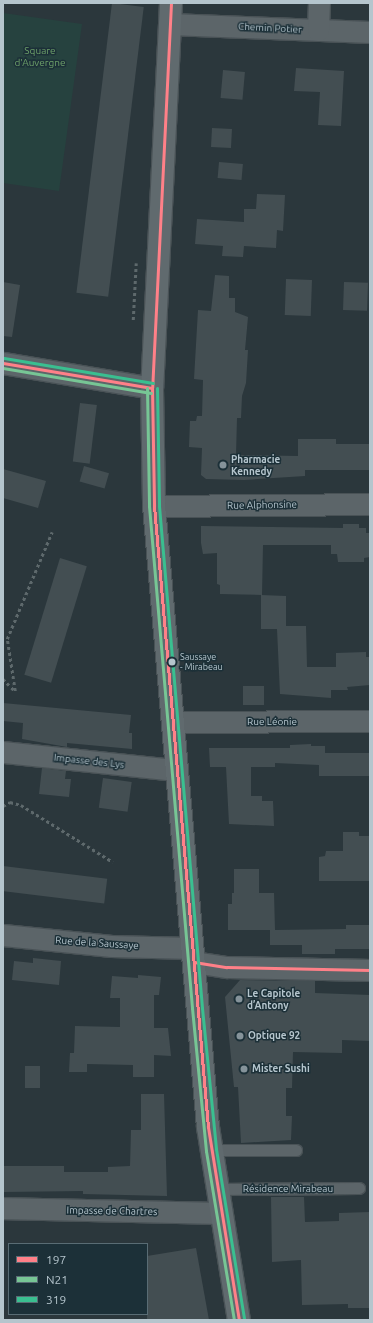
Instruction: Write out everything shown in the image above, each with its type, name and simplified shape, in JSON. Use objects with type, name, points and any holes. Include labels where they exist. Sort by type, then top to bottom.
[{"type":"street","points":[[318,30],[319,3]]},
{"type":"street","points":[[170,13],[152,388],[154,506],[173,722],[175,770],[211,1150],[216,1189],[239,1320]]},
{"type":"street","name":"Chemin Potier","points":[[170,13],[318,30],[370,32]]},
{"type":"street","points":[[3,363],[152,388]]},
{"type":"street","name":"Rue Alphonsine","points":[[154,506],[370,504]]},
{"type":"street","name":"Rue Léonie","points":[[173,722],[370,721]]},
{"type":"street","name":"Impasse des Lys","points":[[3,752],[175,770]]},
{"type":"street","name":"Rue de la Saussaye","points":[[3,935],[193,955],[227,967],[370,970]]},
{"type":"street","name":"Impasse de Chartres","points":[[3,1208],[221,1214]]},
{"type":"lane","points":[[211,1150],[296,1150]]},
{"type":"lane","name":"Résidence Mirabeau","points":[[216,1189],[359,1188]]},
{"type":"path","points":[[3,679],[15,691],[7,639],[52,532]]},
{"type":"path","points":[[3,806],[10,802],[22,805],[114,862]]},
{"type":"green space","name":"Square d'Auvergne","points":[[3,13],[82,24],[59,191],[3,183]]},
{"type":"building","points":[[112,3],[144,7],[108,297],[76,293]]},
{"type":"building","points":[[296,68],[344,71],[341,126],[318,125],[320,92],[294,91]]},
{"type":"building","points":[[223,70],[245,72],[242,100],[221,98]]},
{"type":"building","points":[[212,128],[232,129],[231,148],[211,147]]},
{"type":"building","points":[[219,162],[243,164],[242,180],[218,178]]},
{"type":"building","points":[[257,194],[285,195],[283,231],[277,230],[276,248],[244,246],[243,257],[222,256],[223,246],[195,244],[197,219],[244,222],[244,209],[256,209]]},
{"type":"building","points":[[215,275],[229,276],[229,298],[235,298],[235,312],[248,317],[245,350],[248,350],[246,383],[242,396],[241,418],[237,418],[236,455],[298,456],[298,439],[336,439],[336,444],[370,444],[370,470],[305,470],[305,476],[244,480],[206,479],[201,475],[202,448],[189,447],[190,421],[196,421],[197,416],[202,416],[203,380],[194,379],[198,310],[211,311]]},
{"type":"building","points":[[286,279],[312,280],[311,316],[285,315]]},
{"type":"building","points":[[3,282],[20,285],[12,337],[3,336]]},
{"type":"building","points":[[344,282],[368,283],[367,311],[343,310]]},
{"type":"building","points":[[80,403],[97,405],[90,464],[73,462]]},
{"type":"building","points":[[84,466],[109,473],[105,489],[80,481]]},
{"type":"building","points":[[3,469],[46,481],[38,508],[3,498]]},
{"type":"building","points":[[343,524],[359,524],[359,528],[366,528],[366,533],[370,533],[370,557],[364,558],[364,562],[338,562],[337,554],[331,554],[331,545],[263,545],[262,595],[220,594],[220,585],[217,584],[217,553],[203,554],[201,543],[201,526],[343,528]]},
{"type":"building","points":[[60,558],[87,566],[51,683],[24,675]]},
{"type":"building","points":[[261,595],[286,596],[286,626],[306,626],[307,667],[336,667],[336,653],[366,652],[366,657],[370,657],[370,685],[347,687],[348,690],[331,690],[331,698],[280,694],[277,629],[261,629]]},
{"type":"building","points":[[243,686],[264,686],[264,705],[243,705]]},
{"type":"building","points":[[3,703],[131,715],[129,733],[132,733],[132,749],[67,743],[67,747],[22,739],[23,723],[3,721]]},
{"type":"building","points":[[311,744],[311,746],[325,746],[325,753],[370,753],[370,776],[319,776],[319,765],[275,763],[275,767],[251,767],[251,796],[262,796],[262,801],[273,801],[274,826],[229,824],[226,767],[210,767],[209,748],[290,748],[290,745]]},
{"type":"building","points":[[42,768],[66,771],[65,779],[71,779],[69,797],[39,794]]},
{"type":"building","points":[[103,778],[132,782],[128,812],[99,808]]},
{"type":"building","points":[[343,832],[359,832],[359,836],[370,836],[369,881],[319,881],[319,857],[325,856],[326,851],[343,851]]},
{"type":"building","points":[[3,866],[107,879],[104,904],[3,891]]},
{"type":"building","points":[[234,869],[259,869],[259,893],[274,893],[275,930],[346,929],[346,925],[370,925],[369,949],[335,949],[335,954],[302,954],[302,945],[270,945],[270,930],[228,930],[228,904],[232,904],[232,893],[234,893]]},
{"type":"building","points":[[33,958],[61,961],[59,985],[12,980],[14,961],[33,963]]},
{"type":"building","points":[[138,975],[161,977],[159,995],[154,995],[154,1028],[168,1028],[171,1056],[154,1055],[154,1077],[133,1077],[133,1065],[87,1064],[87,1072],[69,1072],[70,1053],[74,1053],[75,1026],[120,1027],[120,998],[110,998],[112,976],[138,978]]},
{"type":"building","points":[[240,980],[315,981],[315,993],[370,995],[370,1041],[342,1040],[342,1053],[293,1052],[292,1088],[286,1088],[286,1116],[292,1116],[291,1140],[241,1143],[238,1087],[234,1087],[225,997]]},
{"type":"building","points":[[25,1066],[40,1066],[40,1088],[25,1088]]},
{"type":"building","points":[[141,1094],[164,1094],[167,1196],[83,1194],[83,1191],[3,1192],[3,1166],[64,1166],[64,1172],[108,1172],[108,1167],[130,1166],[131,1130],[141,1130]]},
{"type":"building","points":[[271,1197],[304,1197],[305,1222],[339,1221],[339,1213],[370,1212],[370,1308],[348,1308],[348,1304],[302,1305],[301,1260],[272,1262]]},
{"type":"building","points":[[196,1248],[209,1320],[147,1320],[148,1256]]},
{"type":"transit line","name":"197","points":[[171,3],[152,388],[154,506],[208,1127],[239,1320]]},
{"type":"transit line","name":"319","points":[[4,358],[153,383]]},
{"type":"transit line","name":"197","points":[[3,363],[152,388]]},
{"type":"transit line","name":"N21","points":[[3,368],[151,393]]},
{"type":"transit line","name":"N21","points":[[147,388],[149,506],[192,1008],[206,1151],[234,1320]]},
{"type":"transit line","name":"319","points":[[157,388],[159,506],[202,1008],[216,1149],[244,1319]]},
{"type":"transit line","name":"197","points":[[194,962],[227,967],[370,970]]},
{"type":"place","name":"Pharmacie Kennedy","points":[[223,465]]},
{"type":"place","name":"Saussaye - Mirabeau","points":[[172,662]]},
{"type":"place","name":"Le Capitole d’Antony","points":[[239,999]]},
{"type":"place","name":"Optique 92","points":[[240,1036]]},
{"type":"place","name":"Mister Sushi","points":[[244,1069]]}]
